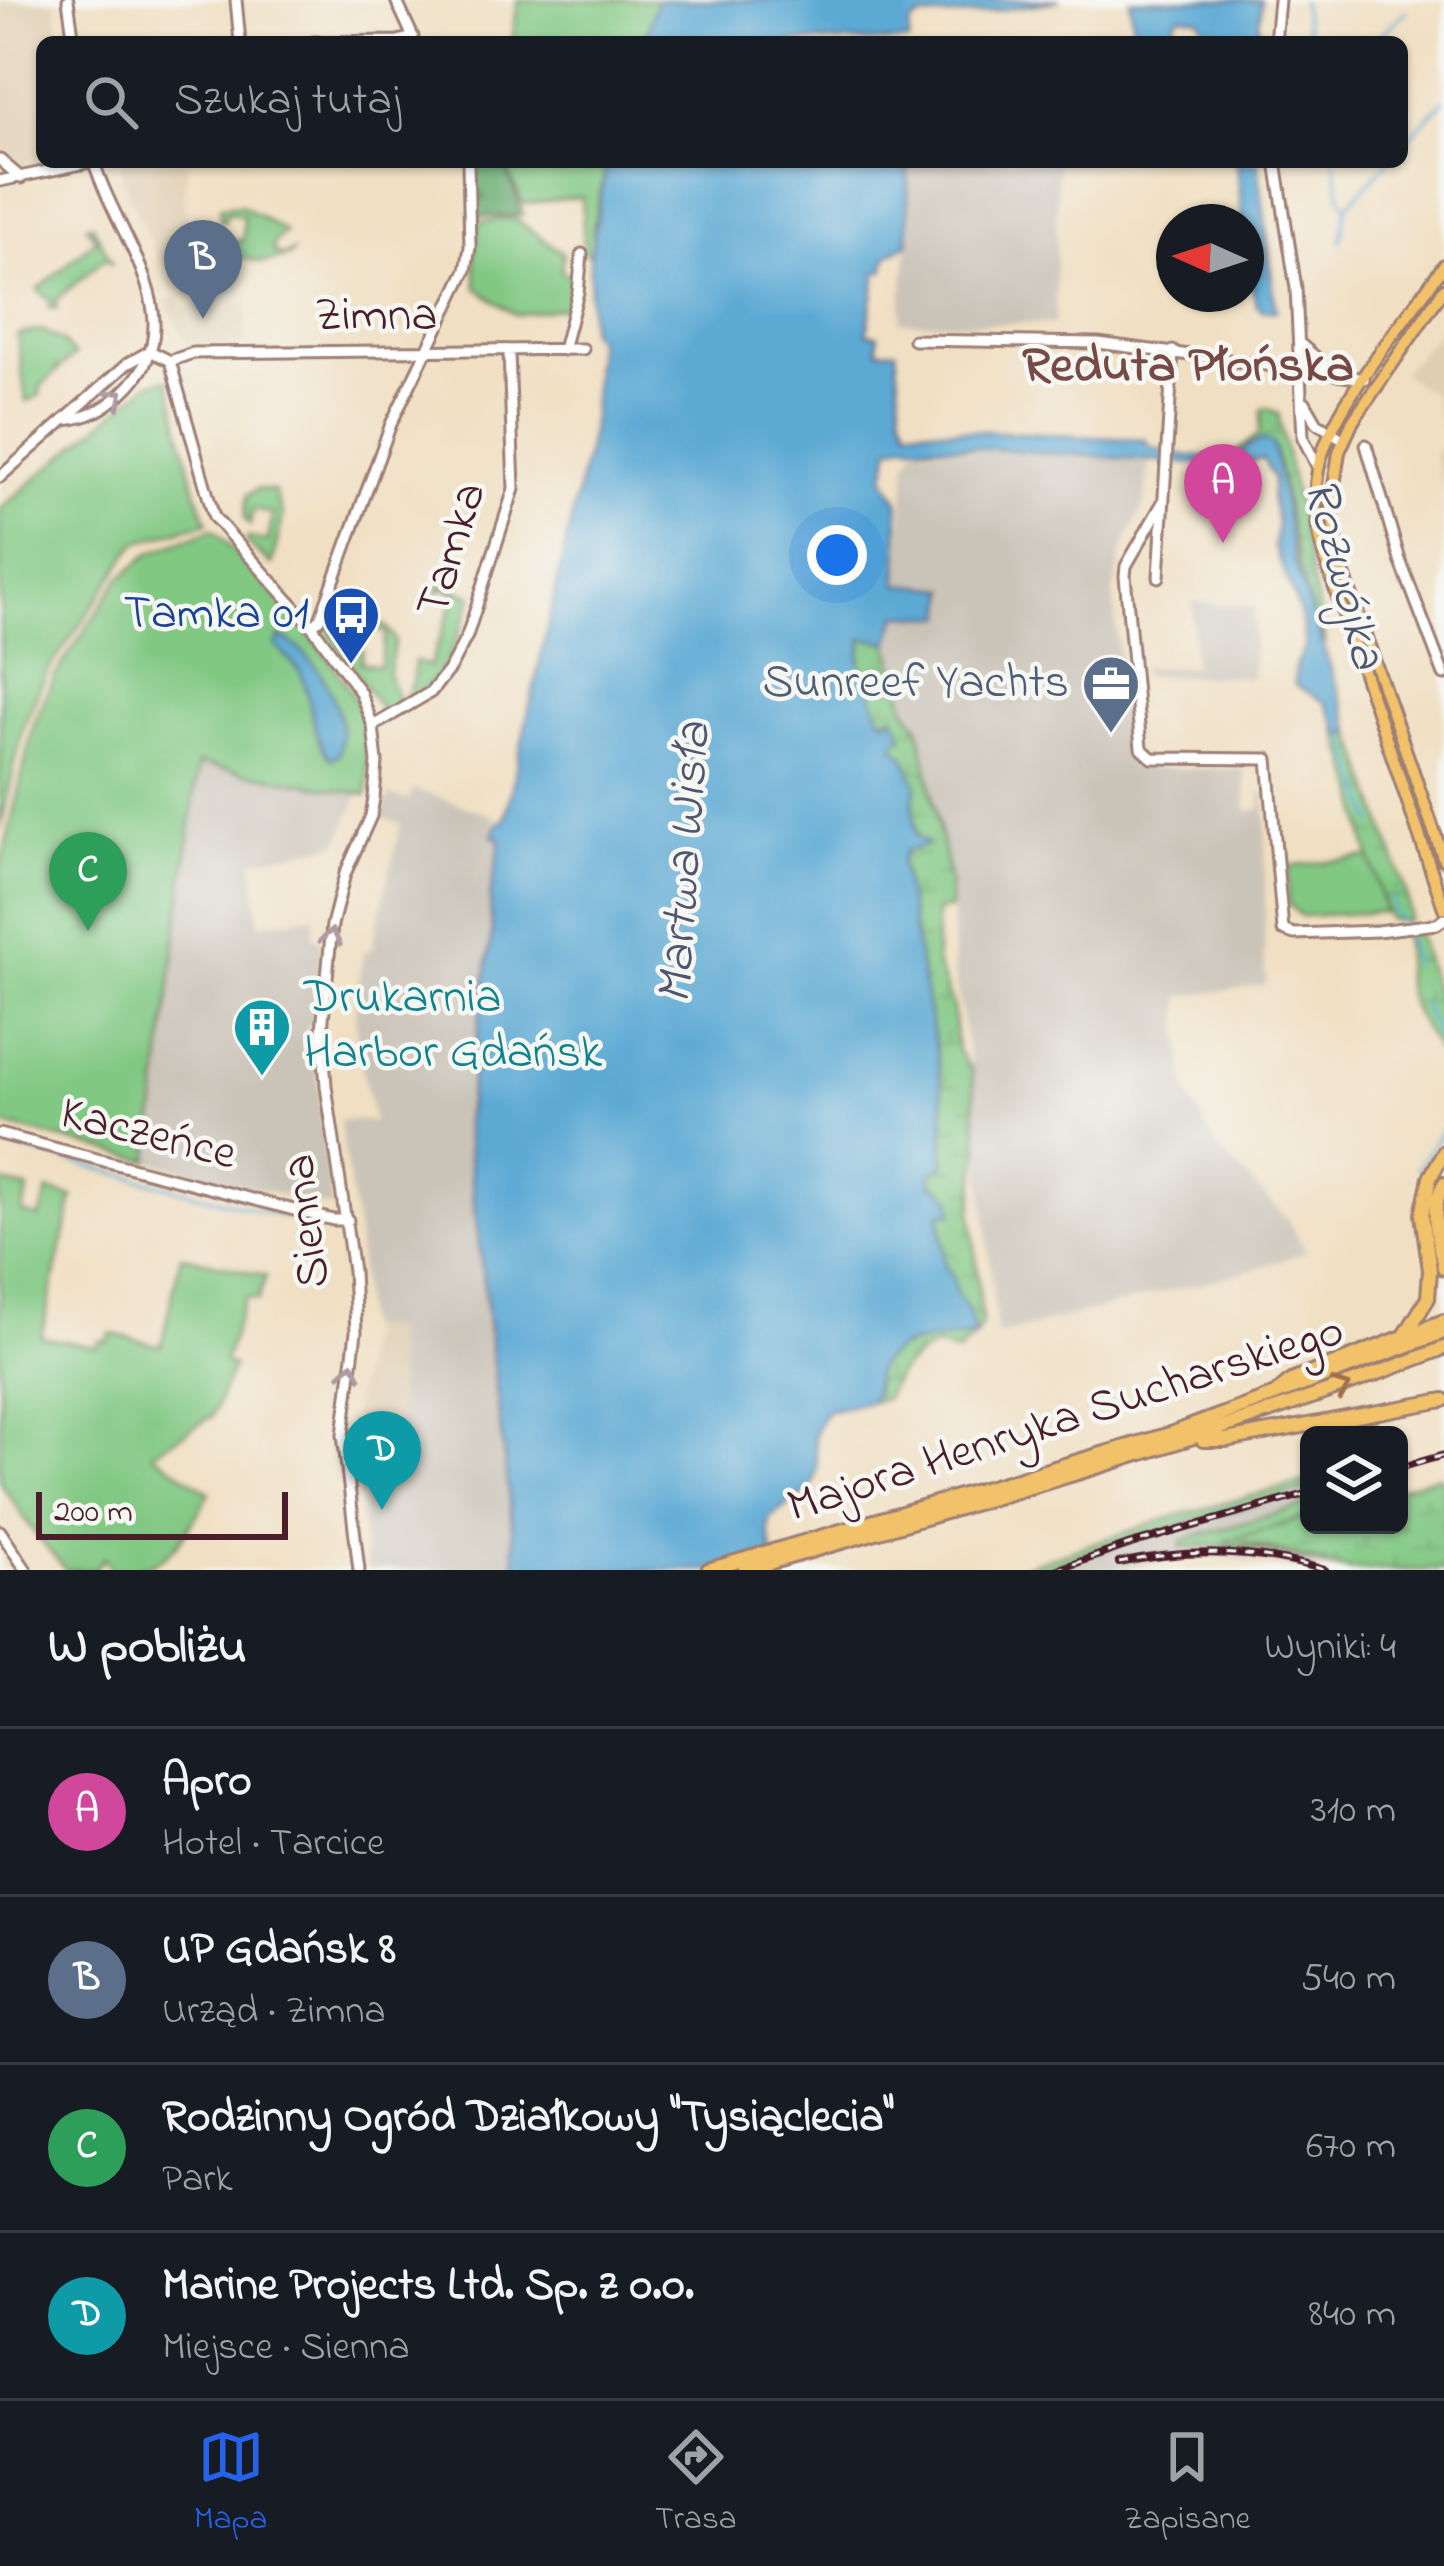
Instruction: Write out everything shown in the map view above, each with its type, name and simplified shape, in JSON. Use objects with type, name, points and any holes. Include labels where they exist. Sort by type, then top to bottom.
[{"type":"highway","points":[[1404,1337],[1427,1298],[1430,1270],[1422,1215],[1430,1178],[1444,1152]]},
{"type":"highway","points":[[1444,1184],[1435,1216],[1444,1268]]},
{"type":"highway","points":[[1267,1401],[1291,1381],[1444,1321]]},
{"type":"highway","name":"Majora Henryka Sucharskiego","points":[[746,1570],[1171,1435],[1444,1332]]},
{"type":"highway","name":"Majora Henryka Sucharskiego","points":[[708,1570],[1191,1440],[1444,1348]]},
{"type":"highway","points":[[1191,1440],[1226,1440],[1444,1400]]},
{"type":"main road","points":[[1444,265],[1330,432],[1318,468],[1315,509],[1321,544],[1444,908]]},
{"type":"main road","points":[[1444,289],[1344,440],[1332,491],[1334,542],[1444,860]]},
{"type":"street","points":[[68,0],[73,36]]},
{"type":"street","points":[[236,0],[239,36]]},
{"type":"street","points":[[396,0],[413,36]]},
{"type":"street","points":[[1276,36],[1279,0]]},
{"type":"street","points":[[0,160],[21,178]]},
{"type":"street","points":[[0,181],[65,168]]},
{"type":"street","points":[[64,420],[107,406],[134,382],[157,319],[153,298],[95,168]]},
{"type":"street","points":[[313,626],[320,620],[391,424],[459,283],[470,247],[468,168]]},
{"type":"street","points":[[1277,168],[1300,343],[1303,438],[1318,468]]},
{"type":"street","points":[[563,350],[582,254]]},
{"type":"street","points":[[914,340],[1031,339],[1328,369]]},
{"type":"street","points":[[1300,343],[1337,375],[1364,379]]},
{"type":"street","name":"Zimna","points":[[170,361],[193,353],[584,349]]},
{"type":"street","points":[[149,351],[170,361],[214,517],[313,626],[360,692],[373,726]]},
{"type":"street","points":[[0,477],[127,364],[149,351]]},
{"type":"street","points":[[1159,577],[1173,351]]},
{"type":"street","name":"Tamka","points":[[373,726],[431,692],[467,636],[514,489],[509,352]]},
{"type":"street","points":[[1303,397],[1310,414],[1344,440]]},
{"type":"street","points":[[1366,445],[1400,560],[1444,675]]},
{"type":"street","points":[[1163,502],[1126,566],[1125,576],[1142,748],[1152,758],[1268,759],[1283,930],[1294,934],[1377,931],[1437,924],[1444,919]]},
{"type":"street","name":"Sienna","points":[[359,1570],[343,1436],[356,1332],[348,1220],[323,1063],[324,992],[341,889],[371,816],[377,762],[373,726]]},
{"type":"street","name":"Kaczeńce","points":[[0,1134],[348,1220]]},
{"type":"street","points":[[0,1531],[26,1570]]},
{"type":"shaded area","points":[[0,0],[55,0],[59,36],[36,36],[37,168],[24,171],[0,152]]},
{"type":"shaded area","points":[[121,168],[188,168],[183,197],[193,250],[190,261],[161,264]]},
{"type":"shaded area","points":[[908,168],[1057,168],[1055,324],[900,322],[908,244]]},
{"type":"shaded area","points":[[179,296],[184,306],[247,301],[247,346],[187,345],[166,301]]},
{"type":"shaded area","points":[[1444,326],[1444,441],[1433,394],[1401,374]]},
{"type":"shaded area","points":[[1444,441],[1444,494],[1434,456]]},
{"type":"shaded area","name":"Sunreef Yachts","points":[[915,448],[1149,462],[1145,502],[1124,547],[1113,593],[1130,768],[1244,770],[1247,811],[1262,810],[1261,791],[1266,795],[1267,985],[1181,996],[1185,1078],[1191,1100],[1216,1146],[1287,1219],[1306,1252],[997,1336],[972,1071],[954,974],[950,882],[919,726],[906,708],[889,643],[898,614],[945,617],[898,584],[907,463]]},
{"type":"shaded area","points":[[1193,602],[1255,607],[1252,677],[1142,675],[1141,668],[1193,667]]},
{"type":"shaded area","points":[[197,764],[360,793],[338,844],[253,860],[259,924],[315,916],[313,936],[322,942],[313,1025],[308,1024],[306,1037],[314,1043],[332,1208],[149,1161]]},
{"type":"shaded area","points":[[413,789],[495,816],[492,835],[501,840],[490,896],[492,933],[465,1123],[517,1570],[368,1570],[350,1429],[400,1426],[393,1329],[364,1328],[357,1229],[339,1120],[374,1121],[355,1014],[363,953],[371,950],[401,824],[380,817],[389,796],[409,800]]},
{"type":"shaded area","points":[[367,1328],[393,1329],[401,1427],[350,1429]]},
{"type":"shaded area","points":[[1300,1491],[1300,1507],[1184,1540],[1181,1547],[1255,1550],[1338,1570],[1217,1556],[1167,1559],[1112,1570],[1041,1570],[1166,1528]]},
{"type":"green space","points":[[518,0],[657,0],[646,36],[513,36]]},
{"type":"green space","points":[[474,168],[506,168],[523,215],[476,217]]},
{"type":"green space","points":[[507,168],[606,168],[593,226],[592,256],[584,252],[582,197],[523,204]]},
{"type":"green space","points":[[241,205],[285,232],[273,251],[282,257],[292,252],[290,256],[264,263],[219,252],[219,233],[225,232],[225,242],[243,240],[243,216],[226,213],[225,221],[220,221],[220,207]]},
{"type":"green space","points":[[515,219],[563,253],[561,271],[575,279],[568,307],[515,315],[477,288],[478,223]]},
{"type":"green space","points":[[92,224],[113,264],[105,258],[56,300],[57,308],[49,308],[51,302],[38,290],[96,239],[86,226]]},
{"type":"green space","points":[[42,330],[75,355],[59,369],[55,366],[58,370],[41,386],[40,395],[26,402],[17,335]]},
{"type":"green space","points":[[168,379],[208,522],[136,543],[45,676],[24,725],[0,830],[0,509],[150,383]]},
{"type":"green space","points":[[1266,408],[1278,413],[1326,645],[1300,571],[1273,444],[1250,445],[1239,457],[1235,453],[1259,434]]},
{"type":"green space","points":[[257,489],[274,491],[283,516],[272,565],[246,543],[247,538],[268,541],[273,514],[253,510],[250,525],[245,519],[247,495]]},
{"type":"green space","points":[[213,529],[303,627],[347,685],[366,734],[368,788],[367,795],[198,764],[149,1161],[0,1124],[0,869],[34,724],[54,677],[119,579],[150,553]]},
{"type":"green space","points":[[440,584],[473,596],[443,667],[411,700],[406,696],[414,661],[430,666],[456,593],[442,588],[436,595]]},
{"type":"green space","points":[[331,605],[336,606],[333,613],[361,618],[339,615],[337,622],[349,622],[354,647],[363,649],[361,663],[380,666],[386,632],[367,628],[368,622],[385,625],[395,640],[388,675],[401,706],[386,715],[330,635],[326,622]]},
{"type":"green space","points":[[863,637],[889,643],[906,708],[919,726],[950,882],[950,909],[936,911],[936,962],[953,1006],[957,1050],[972,1071],[979,1150],[972,1214],[982,1324],[977,1333],[945,1266],[940,1212],[948,1211],[951,1197],[936,1187],[931,1176],[944,1166],[944,1106],[901,863],[905,851],[928,844],[916,835],[912,781],[906,760],[895,747],[894,715],[881,719],[864,679]]},
{"type":"green space","points":[[1337,728],[1349,735],[1351,728],[1407,895],[1410,917],[1405,922],[1388,919]]},
{"type":"green space","points":[[1370,857],[1385,912],[1301,916],[1288,904],[1288,866]]},
{"type":"green space","points":[[1417,931],[1444,1021],[1444,1060],[1407,992],[1403,932]]},
{"type":"green space","points":[[0,1182],[29,1189],[22,1213],[40,1218],[48,1191],[73,1197],[41,1337],[97,1347],[99,1340],[107,1342],[110,1333],[161,1346],[181,1255],[266,1276],[258,1300],[245,1298],[224,1362],[233,1366],[212,1416],[152,1453],[210,1493],[173,1549],[149,1565],[112,1570],[104,1557],[94,1570],[66,1570],[0,1482]]},
{"type":"green space","points":[[975,1336],[958,1353],[934,1346],[926,1351],[898,1375],[885,1399],[871,1401],[875,1373],[894,1352],[919,1343]]},
{"type":"green space","points":[[1438,1476],[1444,1480],[1444,1570],[1350,1570],[1257,1545],[1224,1542],[1300,1519],[1300,1534],[1408,1534],[1408,1485]]},
{"type":"green space","points":[[1300,1483],[1300,1491],[1166,1528],[1041,1570],[1012,1570],[1176,1516]]},
{"type":"green space","points":[[1300,1507],[1300,1519],[1245,1536],[1245,1545],[1350,1570],[1255,1550],[1180,1547],[1183,1540]]},
{"type":"water","points":[[657,0],[1060,0],[971,15],[918,18],[910,25],[909,36],[646,36]]},
{"type":"water","points":[[1130,0],[1261,0],[1258,36],[1210,36],[1199,18],[1179,16],[1167,36],[1134,36]]},
{"type":"water","name":"Martwa Wisła","points":[[606,168],[908,168],[908,244],[888,255],[884,271],[877,272],[867,333],[878,335],[878,350],[896,350],[902,414],[908,427],[1146,440],[1156,449],[1205,457],[1239,456],[1264,439],[1273,444],[1294,561],[1351,728],[1349,735],[1342,734],[1325,702],[1295,685],[1295,667],[1305,647],[1301,615],[1274,546],[1273,479],[1263,459],[1229,466],[903,443],[890,448],[885,477],[899,501],[898,584],[948,589],[945,617],[898,615],[889,643],[863,638],[860,662],[881,718],[895,715],[903,737],[895,747],[904,755],[917,786],[913,802],[916,835],[928,845],[905,851],[901,863],[944,1106],[944,1166],[932,1172],[932,1185],[941,1187],[953,1200],[952,1214],[940,1213],[945,1266],[976,1335],[899,1349],[879,1365],[871,1401],[827,1411],[816,1432],[813,1484],[770,1520],[777,1570],[517,1570],[465,1123],[492,933],[490,896],[501,840],[493,835],[505,818],[592,427],[596,339],[589,330],[590,256]]},
{"type":"water","points":[[1238,168],[1259,168],[1263,204],[1241,204]]},
{"type":"water","points":[[1264,212],[1276,311],[1264,310]]},
{"type":"water","points":[[280,637],[307,656],[336,705],[341,740],[338,755],[331,759],[316,731],[302,676],[276,645]]},
{"type":"waterway","points":[[1301,0],[1307,36]]},
{"type":"waterway","points":[[1379,36],[1406,11]]},
{"type":"waterway","points":[[1408,139],[1444,100]]},
{"type":"waterway","points":[[1336,168],[1347,206],[1341,241]]},
{"type":"waterway","points":[[1348,205],[1382,168]]},
{"type":"waterway","name":"Rozwójka","points":[[1345,736],[1374,823]]},
{"type":"waterway","name":"Rozwójka","points":[[1391,897],[1394,915],[1401,921]]},
{"type":"waterway","name":"Rozwójka","points":[[1406,935],[1413,965]]},
{"type":"waterway","name":"Rozwójka","points":[[1422,1003],[1444,1050]]},
{"type":"waterway","points":[[1417,1169],[1444,1128]]},
{"type":"waterway","points":[[0,1143],[331,1229]]},
{"type":"railway","points":[[1408,1465],[1444,1455]]},
{"type":"railway","points":[[1056,1570],[1300,1496]]},
{"type":"railway","points":[[1119,1563],[1222,1553],[1325,1570]]},
{"type":"place","name":"UP Gdańsk 8","points":[[203,319]]},
{"type":"place","name":"Apro","points":[[1223,543]]},
{"type":"place","name":"Tamka 01","points":[[351,666]]},
{"type":"place","name":"Sunreef Yachts","points":[[1111,735]]},
{"type":"place","name":"Rodzinny Ogród Działkowy \"Tysiąclecia\"","points":[[88,931]]},
{"type":"place","name":"Drukarnia Harbor Gdańsk","points":[[262,1078]]},
{"type":"place","name":"Marine Projects Ltd. Sp. z o.o.","points":[[382,1510]]},
{"type":"district","name":"Reduta Płońska","points":[[1188,367]]}]
